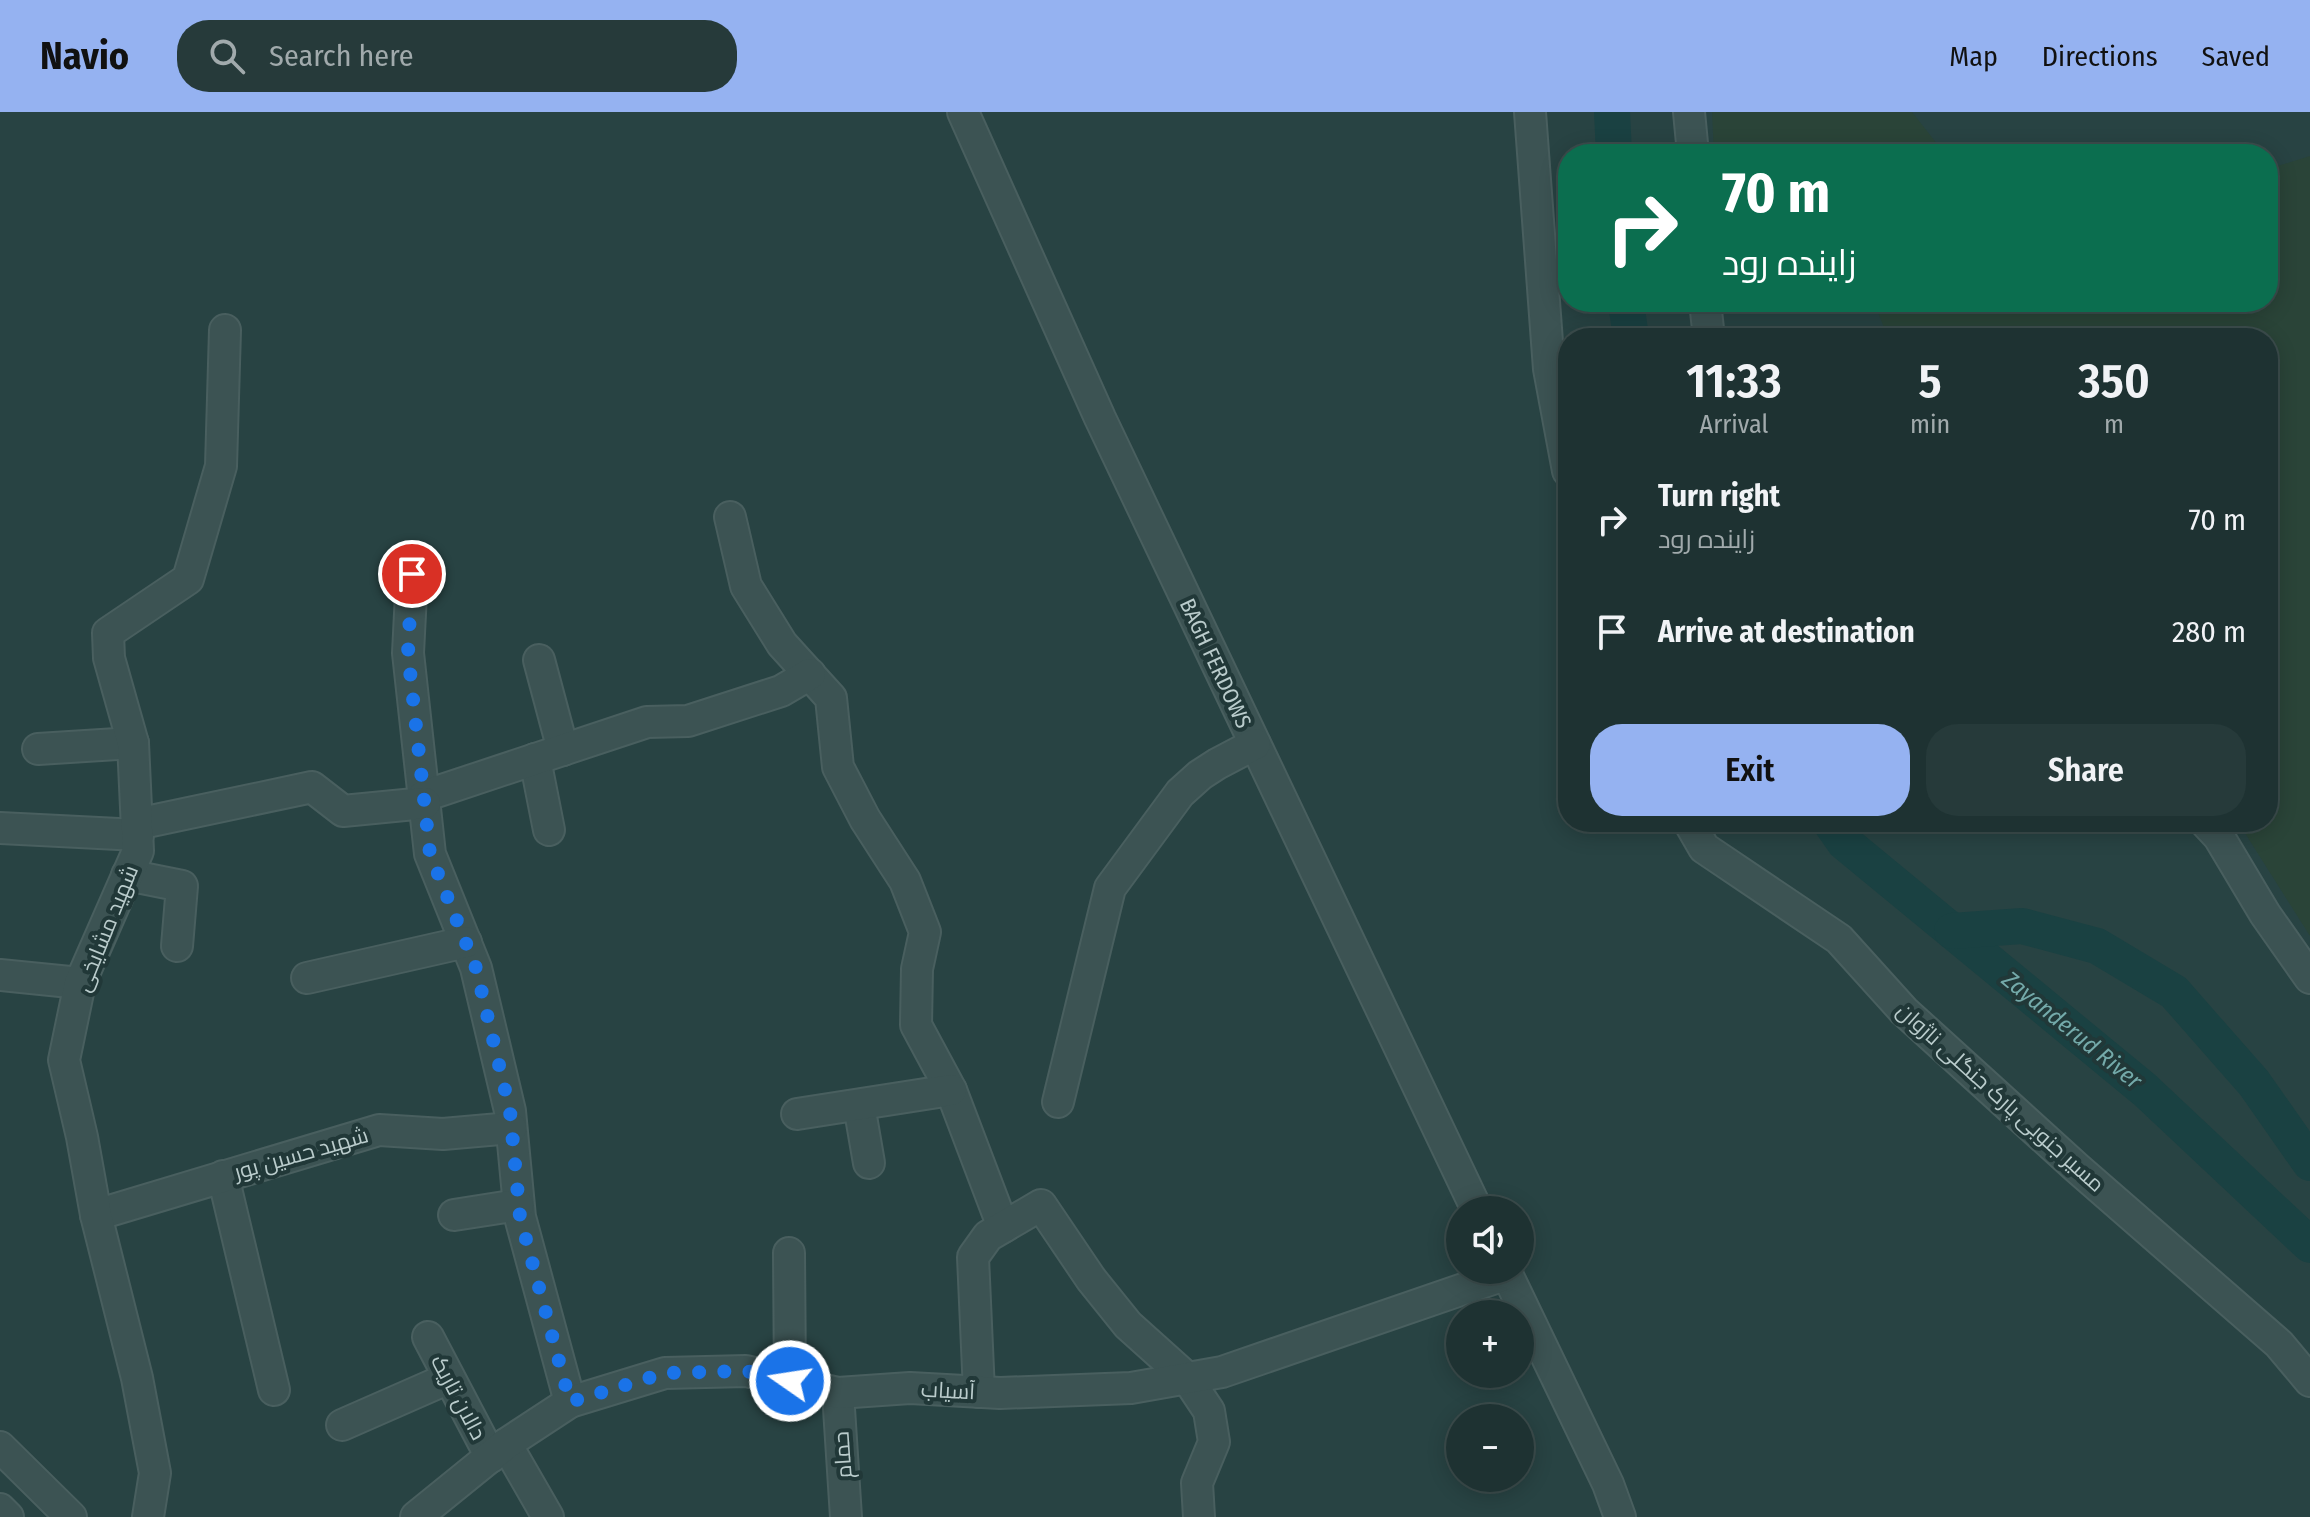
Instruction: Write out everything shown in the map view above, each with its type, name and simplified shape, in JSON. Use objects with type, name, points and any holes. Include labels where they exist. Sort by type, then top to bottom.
[{"type":"street","name":"BAGH FERDOWS","points":[[963,112],[1100,418],[1470,1196]]},
{"type":"street","points":[[1530,112],[1549,369],[1558,417]]},
{"type":"street","points":[[1689,112],[1692,144]]},
{"type":"street","name":"شهید مشایخی","points":[[148,1517],[155,1473],[137,1378],[96,1215],[64,1060],[80,983],[138,851],[133,743],[109,658],[108,633],[188,579],[221,466],[225,330]]},
{"type":"street","points":[[730,517],[746,586],[782,644],[831,698],[838,767],[865,819],[905,881],[925,932],[917,969],[916,1025],[951,1090],[1003,1227]]},
{"type":"street","points":[[412,574],[408,653],[430,854],[476,968],[510,1111],[520,1217],[570,1402]]},
{"type":"street","points":[[539,660],[549,754],[549,830]]},
{"type":"street","points":[[0,828],[137,829],[312,787],[343,811],[424,799],[647,722],[688,721],[781,691],[810,674]]},
{"type":"street","points":[[38,749],[133,743]]},
{"type":"street","points":[[1058,1102],[1110,888],[1180,793],[1200,775],[1255,744]]},
{"type":"street","name":"مسیر جنوبی پارک جنگلی ناژوان","points":[[1695,832],[1704,848],[1839,939],[1904,1011],[2077,1168],[2279,1344],[2310,1381]]},
{"type":"street","points":[[2214,832],[2265,914],[2310,978]]},
{"type":"street","points":[[127,875],[182,886],[177,946]]},
{"type":"street","points":[[307,978],[466,942]]},
{"type":"street","points":[[0,975],[80,983]]},
{"type":"street","points":[[797,1114],[951,1090]]},
{"type":"street","points":[[859,1105],[869,1163]]},
{"type":"street","name":"شهید حسین پور","points":[[96,1215],[379,1130],[443,1134],[511,1128]]},
{"type":"street","points":[[223,1176],[274,1390]]},
{"type":"street","points":[[454,1215],[518,1205]]},
{"type":"street","points":[[979,1392],[973,1257],[988,1236],[1041,1205],[1091,1279],[1128,1325],[1187,1378],[1209,1411],[1214,1442],[1197,1483],[1199,1517]]},
{"type":"street","points":[[789,1253],[790,1381]]},
{"type":"street","name":"آسیاب","points":[[416,1517],[498,1451],[570,1402],[665,1373],[746,1371],[838,1393],[910,1388],[1000,1393],[1131,1388],[1222,1372],[1472,1284]]},
{"type":"street","points":[[1512,1284],[1608,1484],[1620,1517]]},
{"type":"street","name":"دالان تاریک","points":[[428,1337],[449,1378],[498,1451],[548,1517]]},
{"type":"street","points":[[342,1425],[449,1378]]},
{"type":"street","name":"حمام","points":[[838,1393],[846,1517]]},
{"type":"street","points":[[0,1447],[71,1517]]},
{"type":"street","points":[[0,1509],[8,1517]]},
{"type":"green space","points":[[1712,112],[1912,112],[1937,144],[1714,144]]},
{"type":"green space","points":[[2310,156],[2310,936],[2244,832],[2278,832],[2278,328],[1884,328],[1878,312],[2278,312],[2278,166]]},
{"type":"waterway","name":"Zayanderud River","points":[[1612,112],[1614,144]]},
{"type":"waterway","name":"Zayanderud River","points":[[1627,312],[1630,328]]},
{"type":"waterway","name":"Zayanderud River","points":[[1837,832],[1844,842],[2145,1090],[2310,1245]]},
{"type":"waterway","points":[[1952,931],[2022,926],[2097,946],[2174,992],[2254,1083],[2310,1163]]},
{"type":"route","points":[[412,574],[408,653],[430,854],[476,968],[510,1111],[520,1217],[570,1402],[665,1373],[746,1371],[790,1381]]}]
